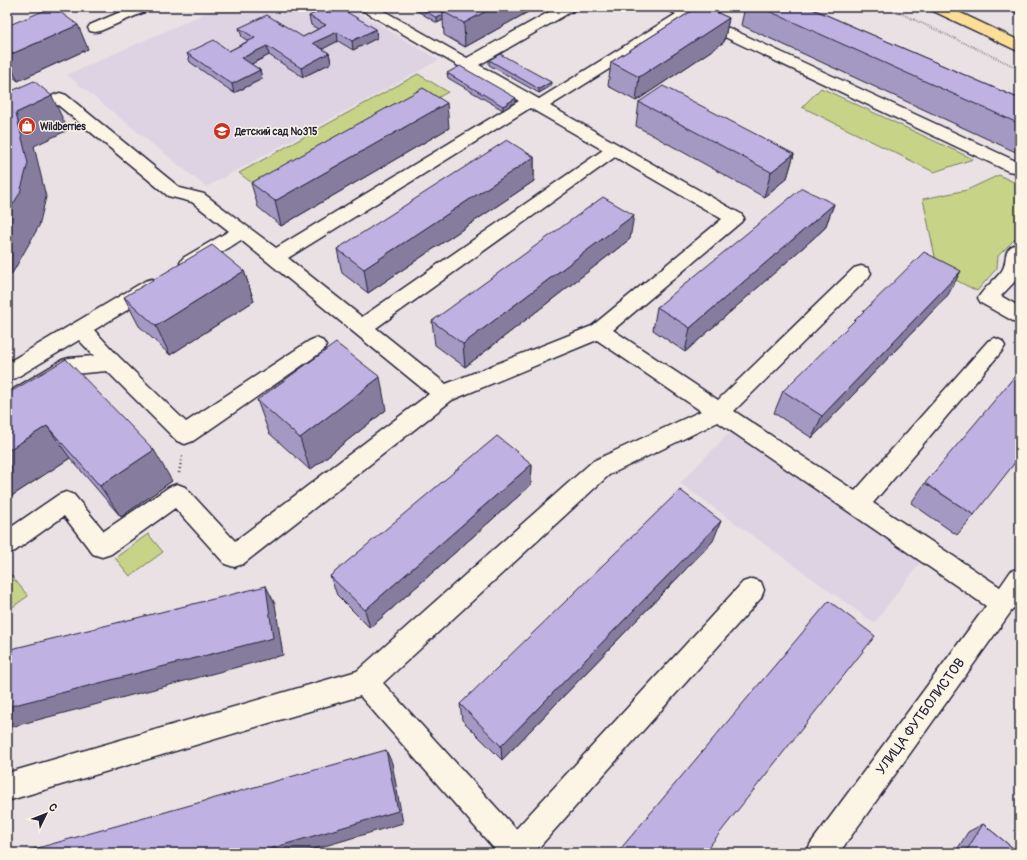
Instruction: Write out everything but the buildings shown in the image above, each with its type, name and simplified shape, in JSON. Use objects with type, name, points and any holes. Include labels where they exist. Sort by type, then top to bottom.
[{"type":"main road","points":[[936,7],[1020,48]]},
{"type":"street","points":[[95,28],[144,7]]},
{"type":"street","points":[[7,543],[66,502],[102,546],[176,494],[234,556],[444,394],[599,331],[736,218],[534,104],[367,7]]},
{"type":"street","points":[[467,65],[569,7]]},
{"type":"street","points":[[672,7],[1014,167]]},
{"type":"street","points":[[275,257],[687,14]]},
{"type":"street","points":[[7,122],[60,98],[174,192],[198,198],[242,231],[444,394]]},
{"type":"street","points":[[362,327],[615,149]]},
{"type":"street","points":[[7,372],[81,329],[242,231]]},
{"type":"street","points":[[1020,249],[1016,254],[1012,273],[988,298],[1020,316]]},
{"type":"street","points":[[7,787],[365,682],[602,468],[719,412],[861,273]]},
{"type":"street","points":[[81,329],[112,364],[185,435],[316,346]]},
{"type":"street","points":[[599,331],[1003,603]]},
{"type":"street","points":[[857,505],[995,346]]},
{"type":"street","points":[[7,403],[69,366],[112,364]]},
{"type":"street","name":"УЛИЦА ФУТБОЛИСТОВ","points":[[821,853],[1020,579]]},
{"type":"street","points":[[365,682],[514,852],[752,590]]},
{"type":"path","points":[[887,7],[1020,69]]},
{"type":"path","points":[[176,494],[185,435]]},
{"type":"shaded area","name":"Детский сад №315","points":[[219,7],[349,7],[439,60],[206,187],[67,75]]},
{"type":"shaded area","points":[[731,431],[922,560],[874,623],[680,483]]},
{"type":"green space","points":[[418,74],[448,92],[266,194],[239,173]]},
{"type":"green space","points":[[821,88],[973,159],[934,172],[802,107]]},
{"type":"green space","points":[[999,175],[1020,185],[1020,234],[998,256],[997,268],[977,291],[938,271],[923,199],[967,190]]},
{"type":"green space","points":[[148,534],[163,552],[130,576],[115,558]]},
{"type":"green space","points":[[7,570],[28,596],[7,611]]},
{"type":"place","name":"Wildberries","points":[[27,126]]},
{"type":"place","name":"Детский сад №315","points":[[222,131]]}]
